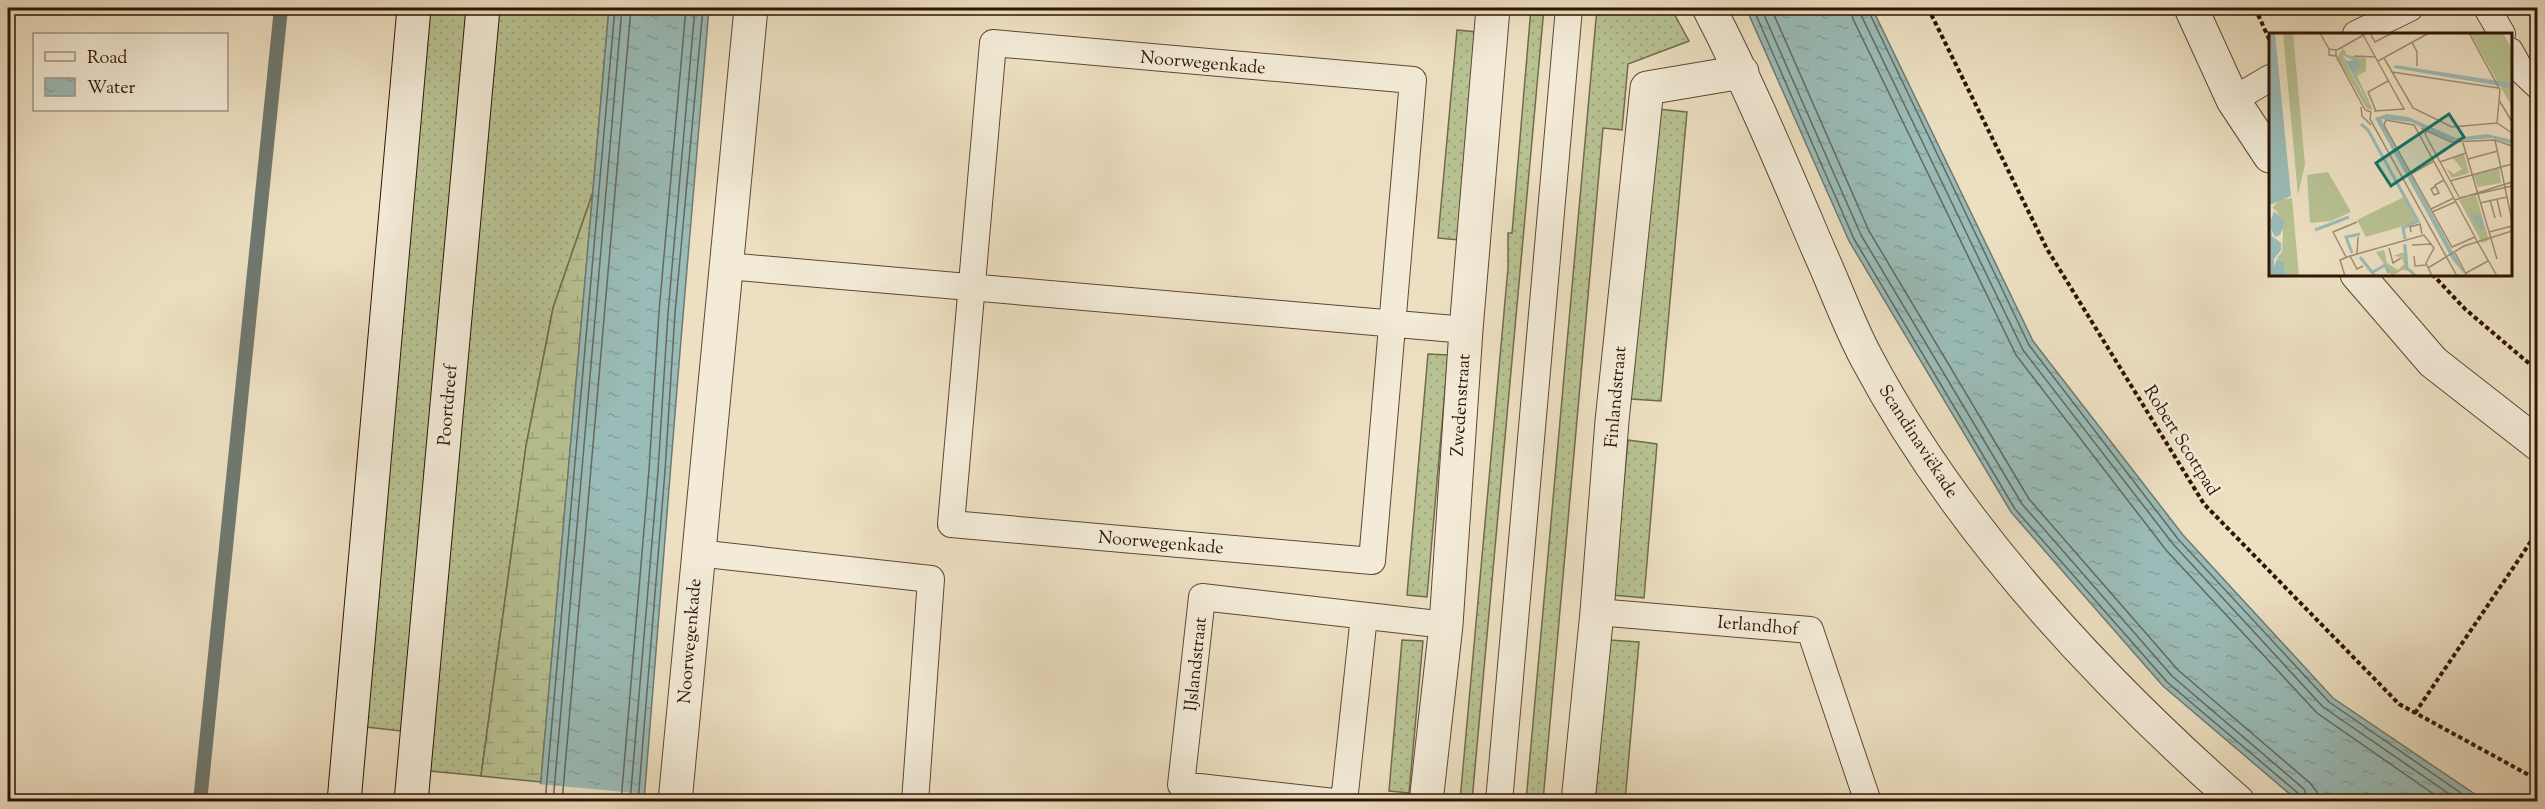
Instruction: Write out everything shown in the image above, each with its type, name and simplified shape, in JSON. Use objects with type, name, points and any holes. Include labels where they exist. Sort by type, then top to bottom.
[{"type":"street","points":[[344,801],[414,8]]},
{"type":"street","name":"Poortdreef","points":[[411,801],[483,8]]},
{"type":"street","name":"Noorwegenkade","points":[[675,801],[751,8]]},
{"type":"street","name":"Zwedenstraat","points":[[1426,801],[1446,625],[1466,330],[1493,8]]},
{"type":"street","name":"Scandinaviëkade","points":[[1709,8],[1742,72],[1864,354],[1891,404],[1982,536],[2046,611],[2144,717],[2238,801]]},
{"type":"street","points":[[2191,8],[2233,100],[2269,153]]},
{"type":"street","name":"Finlandstraat","points":[[1578,801],[1597,612],[1612,421],[1647,88],[1742,72]]},
{"type":"street","points":[[2359,276],[2433,362],[2538,444]]},
{"type":"lane","points":[[1499,801],[1569,8]]},
{"type":"lane","points":[[2358,33],[2410,8]]},
{"type":"lane","points":[[2487,8],[2501,33]]},
{"type":"lane","name":"Noorwegenkade","points":[[993,44],[1413,80],[1392,324],[1372,561],[951,524],[993,44]]},
{"type":"lane","points":[[2512,53],[2520,69],[2538,86]]},
{"type":"lane","points":[[2233,100],[2269,79]]},
{"type":"lane","points":[[726,266],[1466,330]]},
{"type":"lane","points":[[697,553],[931,579],[915,801]]},
{"type":"lane","name":"IJslandstraat","points":[[1334,801],[1182,785],[1202,597],[1446,625]]},
{"type":"lane","name":"Ierlandhof","points":[[1597,612],[1810,630],[1868,801]]},
{"type":"lane","points":[[1344,801],[1364,616]]},
{"type":"path","name":"Robert Scottpad","points":[[1928,8],[2047,249],[2204,504],[2399,704],[2538,780]]},
{"type":"path","points":[[2255,8],[2269,38]]},
{"type":"path","points":[[2434,276],[2465,309],[2538,371]]},
{"type":"path","points":[[2415,713],[2538,531]]},
{"type":"green space","points":[[430,8],[471,8],[401,731],[366,727]]},
{"type":"green space","points":[[497,8],[609,8],[593,192],[553,308],[526,446],[481,776],[430,771]]},
{"type":"green space","points":[[1531,8],[1544,8],[1472,801],[1460,801],[1508,268],[1508,233],[1512,233]]},
{"type":"green space","points":[[1597,8],[1671,8],[1689,41],[1628,64],[1622,130],[1603,128],[1543,801],[1526,801]]},
{"type":"green space","points":[[1457,30],[1478,32],[1459,240],[1438,238]]},
{"type":"green space","points":[[1658,109],[1687,112],[1661,401],[1631,399]]},
{"type":"green space","points":[[593,192],[541,782],[481,776],[526,446],[553,308]]},
{"type":"green space","points":[[1428,354],[1448,355],[1427,597],[1407,595]]},
{"type":"green space","points":[[1628,440],[1657,444],[1644,598],[1613,595]]},
{"type":"green space","points":[[1402,640],[1423,641],[1409,793],[1389,791]]},
{"type":"green space","points":[[1609,640],[1639,642],[1625,801],[1595,802]]},
{"type":"water","points":[[609,8],[709,8],[644,801],[539,802]]},
{"type":"water","points":[[1746,8],[1872,8],[2033,341],[2183,535],[2333,698],[2485,801],[2298,801],[2163,686],[2011,512],[1849,241]]},
{"type":"pier","points":[[538,784],[647,794],[647,802],[536,802]]},
{"type":"waterway","points":[[200,802],[281,8]]}]
